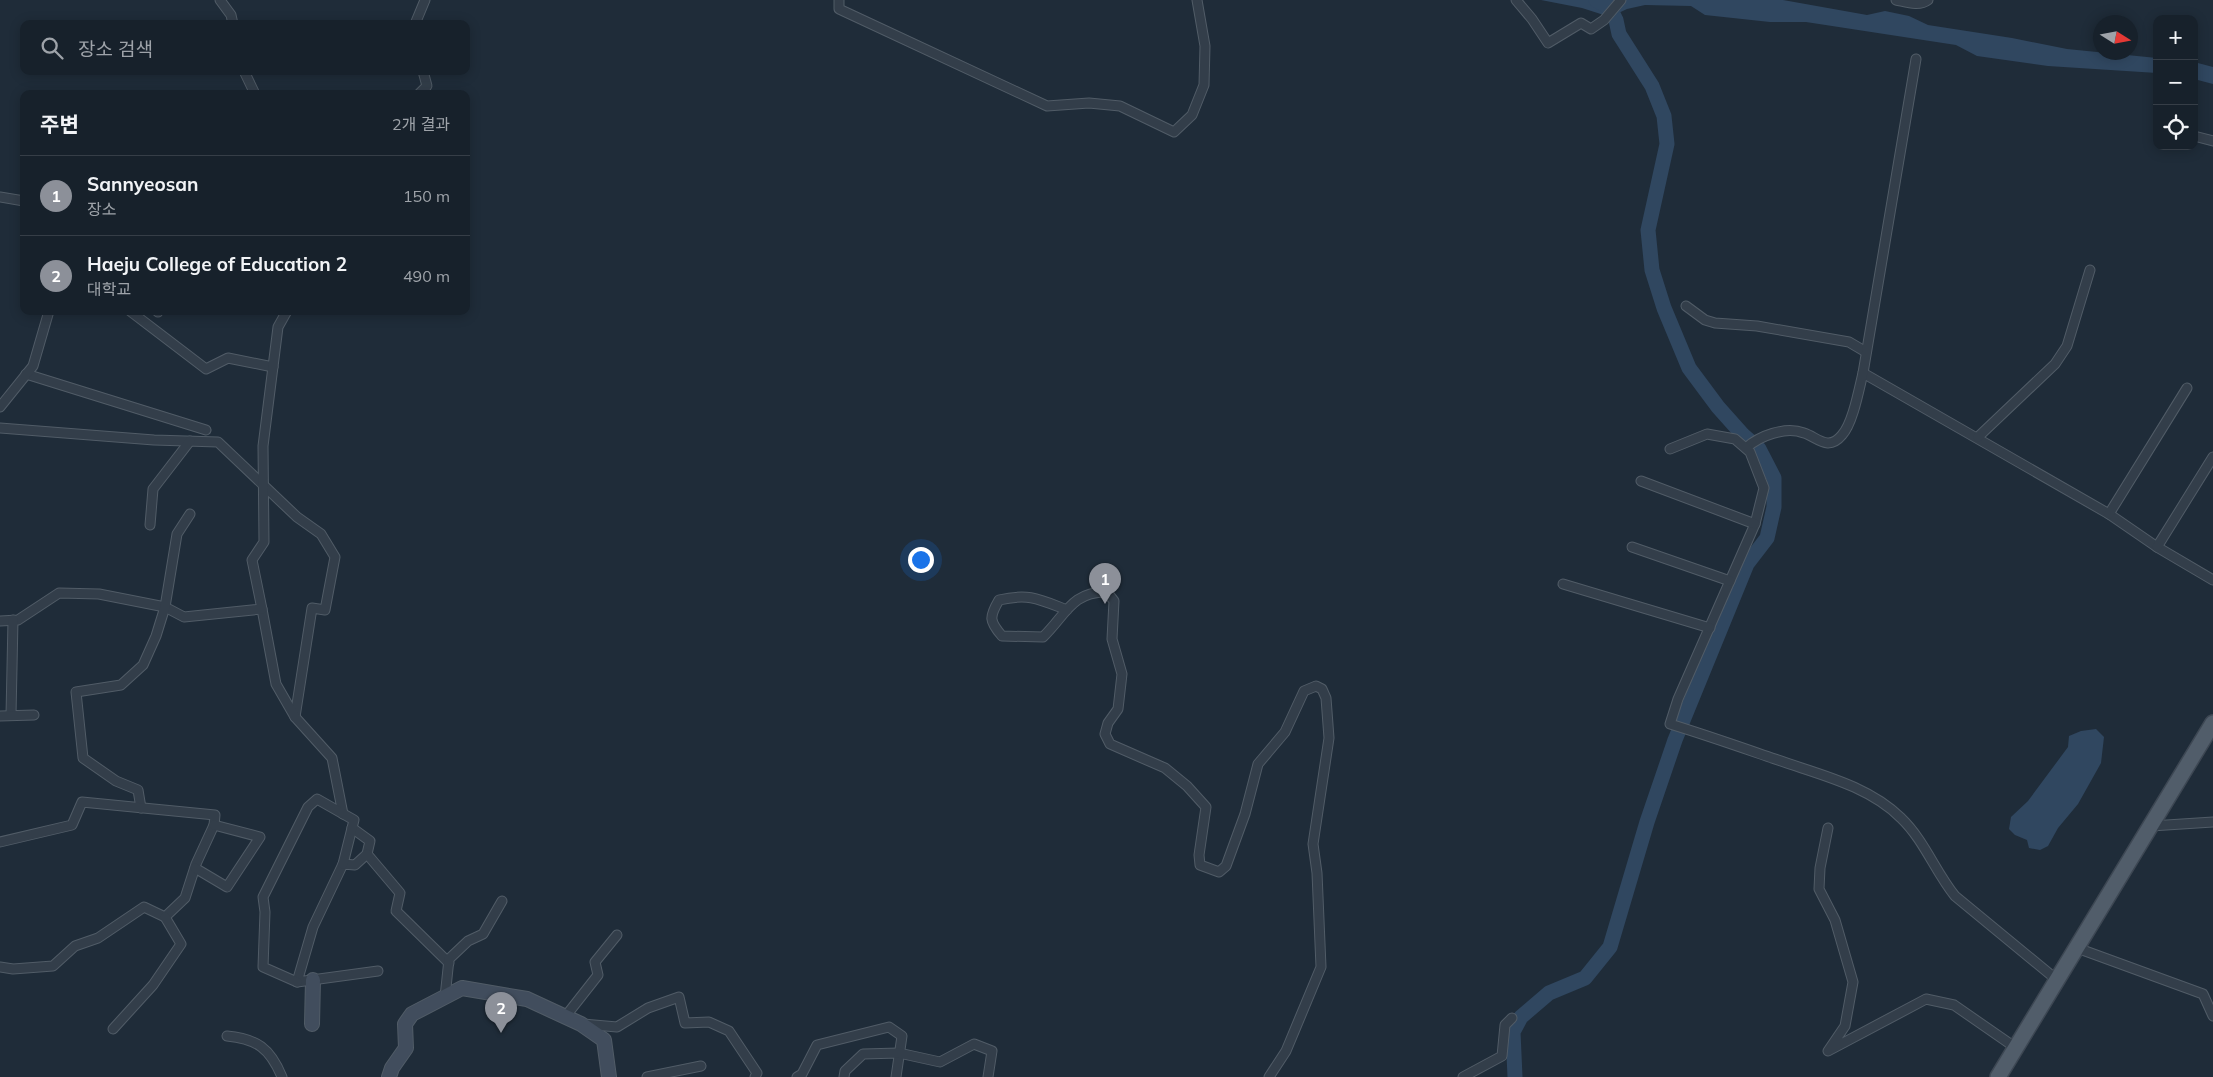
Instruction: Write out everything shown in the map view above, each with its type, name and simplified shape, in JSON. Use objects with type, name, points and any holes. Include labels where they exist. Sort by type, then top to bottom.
[{"type":"main road","points":[[1998,1077],[2213,723]]},
{"type":"street","points":[[220,0],[231,15],[232,20]]},
{"type":"street","points":[[416,20],[425,0]]},
{"type":"street","points":[[839,0],[839,9],[1047,106],[1088,103],[1120,106],[1174,132],[1192,116],[1204,85],[1204,46],[1197,0]]},
{"type":"street","points":[[1516,0],[1548,43],[1581,23],[1591,29],[1604,20],[1622,0]]},
{"type":"street","points":[[1896,0],[1913,4],[1924,3],[1928,0]]},
{"type":"street","points":[[1747,447],[1758,438],[1786,431],[1804,433],[1820,442],[1832,442],[1842,435],[1855,405],[1863,373],[1916,59]]},
{"type":"street","points":[[246,75],[253,90]]},
{"type":"street","points":[[423,90],[427,86],[424,75]]},
{"type":"street","points":[[2198,137],[2213,141]]},
{"type":"street","points":[[0,197],[20,200]]},
{"type":"street","points":[[1978,437],[2055,364],[2067,346],[2090,270]]},
{"type":"street","points":[[1686,306],[1704,320],[1715,323],[1757,326],[1849,342],[1866,352]]},
{"type":"street","points":[[0,407],[32,366],[48,315]]},
{"type":"street","points":[[135,315],[206,369],[228,358],[273,367]]},
{"type":"street","points":[[285,315],[278,327],[263,446],[264,542],[252,560],[276,684],[295,717],[332,758],[343,814]]},
{"type":"street","points":[[1863,373],[1978,437],[2109,514],[2157,547],[2213,580]]},
{"type":"street","points":[[26,374],[206,430]]},
{"type":"street","points":[[2109,514],[2187,388]]},
{"type":"street","points":[[0,428],[218,442],[297,517],[321,534],[335,557],[325,610],[312,608],[295,717]]},
{"type":"street","points":[[1670,449],[1707,434],[1735,439],[1747,447],[1750,452],[1764,488],[1755,524],[1678,699],[1670,724],[1848,785],[1880,800],[1901,817],[1917,836],[1943,881],[1955,896],[2057,980]]},
{"type":"street","points":[[150,525],[153,489],[190,441]]},
{"type":"street","points":[[2157,547],[2213,457]]},
{"type":"street","points":[[1641,481],[1755,524]]},
{"type":"street","points":[[141,808],[138,790],[116,781],[83,758],[76,692],[121,685],[143,665],[156,636],[165,607],[177,534],[190,514]]},
{"type":"street","points":[[1632,546],[1730,581]]},
{"type":"street","points":[[1563,584],[1710,628]]},
{"type":"street","points":[[1067,610],[1030,596],[999,600],[991,613],[993,625],[1002,636],[1043,637],[1067,610],[1073,602],[1095,592],[1107,592],[1114,601],[1112,639],[1122,674],[1118,709],[1108,723],[1105,734],[1110,744],[1166,768],[1187,786],[1206,807],[1199,855],[1200,864],[1212,871],[1219,872],[1226,866],[1245,814],[1258,764],[1285,732],[1304,692],[1316,686],[1322,689],[1326,698],[1330,738],[1313,844],[1317,873],[1320,967],[1286,1051],[1269,1077]]},
{"type":"street","points":[[0,621],[18,620],[59,593],[99,594],[165,607],[184,617],[262,609]]},
{"type":"street","points":[[11,715],[13,620]]},
{"type":"street","points":[[0,716],[34,715]]},
{"type":"street","points":[[297,982],[313,928],[343,864],[354,820],[317,799],[308,807],[263,897],[265,912],[263,967],[297,982],[378,971]]},
{"type":"street","points":[[0,842],[72,825],[82,802],[216,816],[185,898],[164,917]]},
{"type":"street","points":[[2151,826],[2212,823]]},
{"type":"street","points":[[195,868],[228,887],[260,837],[214,825]]},
{"type":"street","points":[[343,864],[355,865],[367,854],[370,841],[352,828]]},
{"type":"street","points":[[1828,828],[1820,868],[1820,889],[1835,920],[1853,982],[1845,1026],[1828,1051],[1926,999],[1954,1005],[2016,1048]]},
{"type":"street","points":[[367,854],[400,892],[396,911],[449,963]]},
{"type":"street","points":[[445,996],[450,959],[468,941],[483,934],[502,901]]},
{"type":"street","points":[[0,968],[13,970],[53,966],[75,946],[98,938],[144,908],[164,917],[181,944],[153,985],[113,1029]]},
{"type":"street","points":[[565,1017],[598,975],[595,962],[617,935]]},
{"type":"street","points":[[2077,948],[2203,994],[2213,1016]]},
{"type":"street","points":[[312,1024],[313,980]]},
{"type":"street","points":[[389,1077],[392,1068],[406,1048],[405,1024],[412,1014],[462,988],[527,999],[581,1024],[604,1040],[609,1077]]},
{"type":"street","points":[[581,1024],[617,1026],[648,1008],[679,997],[685,1022],[709,1022],[729,1031],[757,1073],[755,1077]]},
{"type":"street","points":[[1463,1077],[1502,1056],[1505,1025],[1512,1018]]},
{"type":"street","points":[[797,1077],[802,1074],[817,1045],[890,1026],[902,1036],[896,1077]]},
{"type":"street","points":[[227,1036],[246,1038],[270,1052],[282,1077]]},
{"type":"street","points":[[844,1077],[845,1071],[863,1054],[899,1053],[940,1062],[974,1044],[992,1051],[988,1077]]},
{"type":"street","points":[[647,1077],[701,1066]]},
{"type":"water","points":[[1541,0],[1783,0],[1867,15],[1885,11],[1909,16],[1928,25],[2067,49],[2093,52],[2093,60],[2138,60],[2138,56],[2153,58],[2153,73],[2048,66],[1977,56],[1956,45],[1806,22],[1770,22],[1705,15],[1691,6],[1645,5],[1627,9],[1610,17],[1582,8]]},
{"type":"water","points":[[2198,63],[2213,67],[2213,84],[2198,80]]},
{"type":"water","points":[[2096,729],[2104,737],[2101,763],[2078,804],[2058,828],[2048,846],[2040,850],[2029,848],[2027,840],[2015,835],[2009,829],[2011,817],[2028,801],[2068,747],[2069,736],[2081,731]]},
{"type":"waterway","points":[[1515,1077],[1513,1032],[1521,1017],[1549,993],[1585,978],[1610,947],[1647,822],[1675,740],[1747,564],[1767,538],[1774,507],[1774,478],[1759,449],[1743,435],[1718,407],[1689,368],[1664,308],[1652,270],[1648,230],[1667,144],[1664,116],[1652,86],[1619,34],[1616,20],[1610,8],[1596,0]]},
{"type":"place","name":"Sannyeosan","points":[[1105,604]]},
{"type":"place","name":"Haeju College of Education 2","points":[[501,1033]]}]
